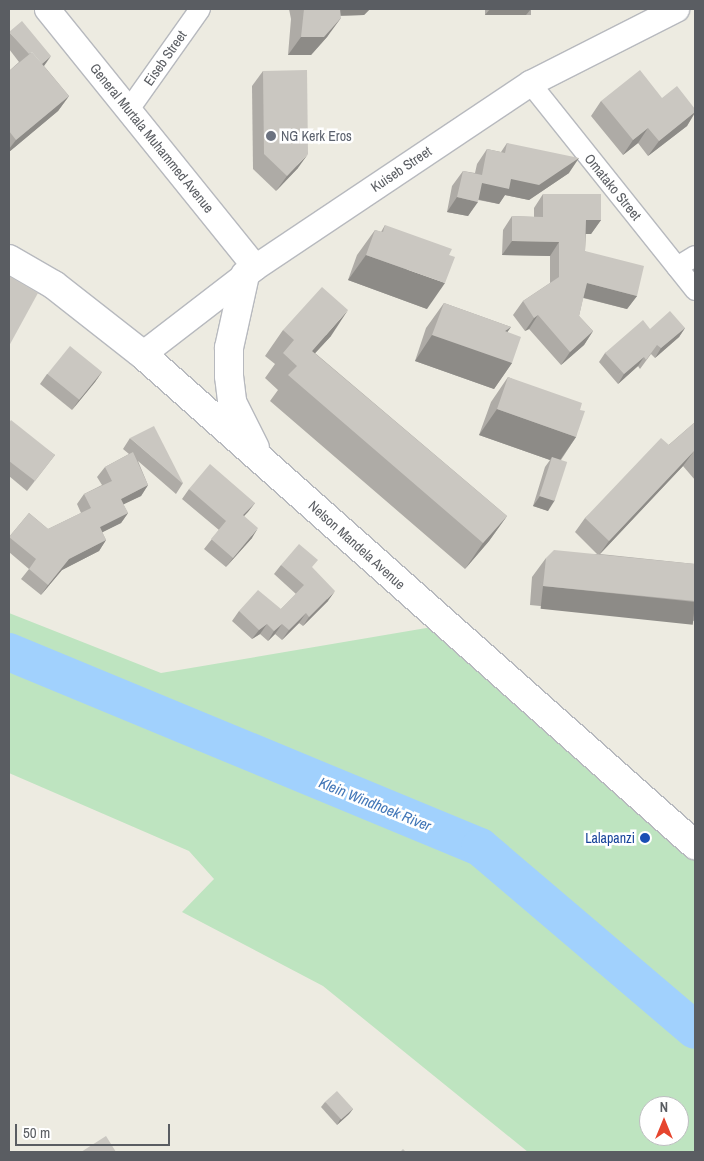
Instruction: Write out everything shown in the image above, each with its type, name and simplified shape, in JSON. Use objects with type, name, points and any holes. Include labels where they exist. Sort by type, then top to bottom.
[{"type":"main road","name":"Nelson Mandela Avenue","points":[[9,259],[54,284],[142,354],[695,845]]},
{"type":"main road","points":[[250,271],[229,348],[229,376],[232,402],[261,460]]},
{"type":"street","name":"General Murtala Muhammed Avenue","points":[[47,9],[130,108],[250,271]]},
{"type":"street","name":"Eiseb Street","points":[[130,108],[200,9]]},
{"type":"street","name":"Kuiseb Street","points":[[142,354],[250,271],[530,83],[676,9]]},
{"type":"street","name":"Omatako Street","points":[[530,83],[695,290]]},
{"type":"street","points":[[677,267],[695,256]]},
{"type":"green space","points":[[9,613],[161,673],[444,625],[695,845],[695,1152],[528,1152],[323,986],[182,912],[214,879],[189,851],[9,773]]},
{"type":"building","points":[[304,9],[340,9],[341,18],[324,37],[301,37]]},
{"type":"building","points":[[22,21],[51,56],[42,64],[32,52],[29,54],[9,32]]},
{"type":"building","points":[[32,52],[69,96],[16,140],[9,131],[9,71]]},
{"type":"building","points":[[307,70],[308,154],[287,176],[264,154],[263,71]]},
{"type":"building","points":[[640,70],[662,98],[677,86],[695,109],[695,112],[659,141],[648,128],[633,140],[601,101]]},
{"type":"building","points":[[507,143],[579,158],[539,185],[511,179],[509,189],[482,183],[478,202],[457,197],[463,171],[482,175],[487,149],[505,153]]},
{"type":"building","points":[[543,194],[601,194],[601,220],[586,220],[585,251],[644,266],[637,296],[587,283],[579,316],[593,331],[570,352],[538,315],[534,318],[523,301],[559,277],[559,242],[512,241],[512,216],[543,217]]},
{"type":"building","points":[[385,225],[452,249],[449,255],[455,257],[445,283],[366,255],[375,230],[383,232]]},
{"type":"building","points":[[9,276],[38,293],[9,346]]},
{"type":"building","points":[[322,287],[348,310],[312,351],[507,516],[483,543],[288,375],[297,366],[283,353],[294,340],[283,330]]},
{"type":"building","points":[[444,303],[511,327],[505,331],[521,337],[512,363],[432,335]]},
{"type":"building","points":[[670,311],[685,328],[661,348],[657,345],[646,360],[644,357],[624,374],[605,353],[643,320],[650,329]]},
{"type":"building","points":[[70,346],[102,372],[79,400],[47,374]]},
{"type":"building","points":[[508,377],[582,403],[580,410],[585,411],[576,437],[497,409]]},
{"type":"building","points":[[11,420],[55,455],[35,481],[9,461],[9,423]]},
{"type":"building","points":[[695,422],[695,453],[694,451],[609,541],[585,518],[661,438],[669,445]]},
{"type":"building","points":[[154,426],[183,483],[183,484],[130,438]]},
{"type":"building","points":[[133,452],[148,485],[121,499],[128,513],[100,527],[106,540],[69,559],[48,585],[29,569],[36,559],[9,537],[29,513],[48,529],[91,508],[84,494],[112,481],[105,467]]},
{"type":"building","points":[[552,457],[567,462],[555,501],[539,496]]},
{"type":"building","points":[[210,464],[255,503],[243,515],[258,528],[233,558],[211,539],[226,521],[189,489]]},
{"type":"building","points":[[299,544],[318,560],[312,567],[335,591],[309,617],[306,613],[289,630],[282,624],[274,631],[267,624],[259,630],[239,611],[258,590],[281,609],[304,585],[281,565]]},
{"type":"building","points":[[554,550],[695,564],[695,601],[543,586],[546,558]]},
{"type":"building","points":[[337,1091],[353,1109],[341,1120],[325,1102]]},
{"type":"building","points":[[106,1136],[116,1152],[81,1152]]},
{"type":"waterway","name":"Klein Windhoek River","points":[[9,652],[480,847],[695,1030]]},
{"type":"place","name":"NG Kerk Eros","points":[[271,136]]},
{"type":"place","name":"Lalapanzi","points":[[645,838]]}]
